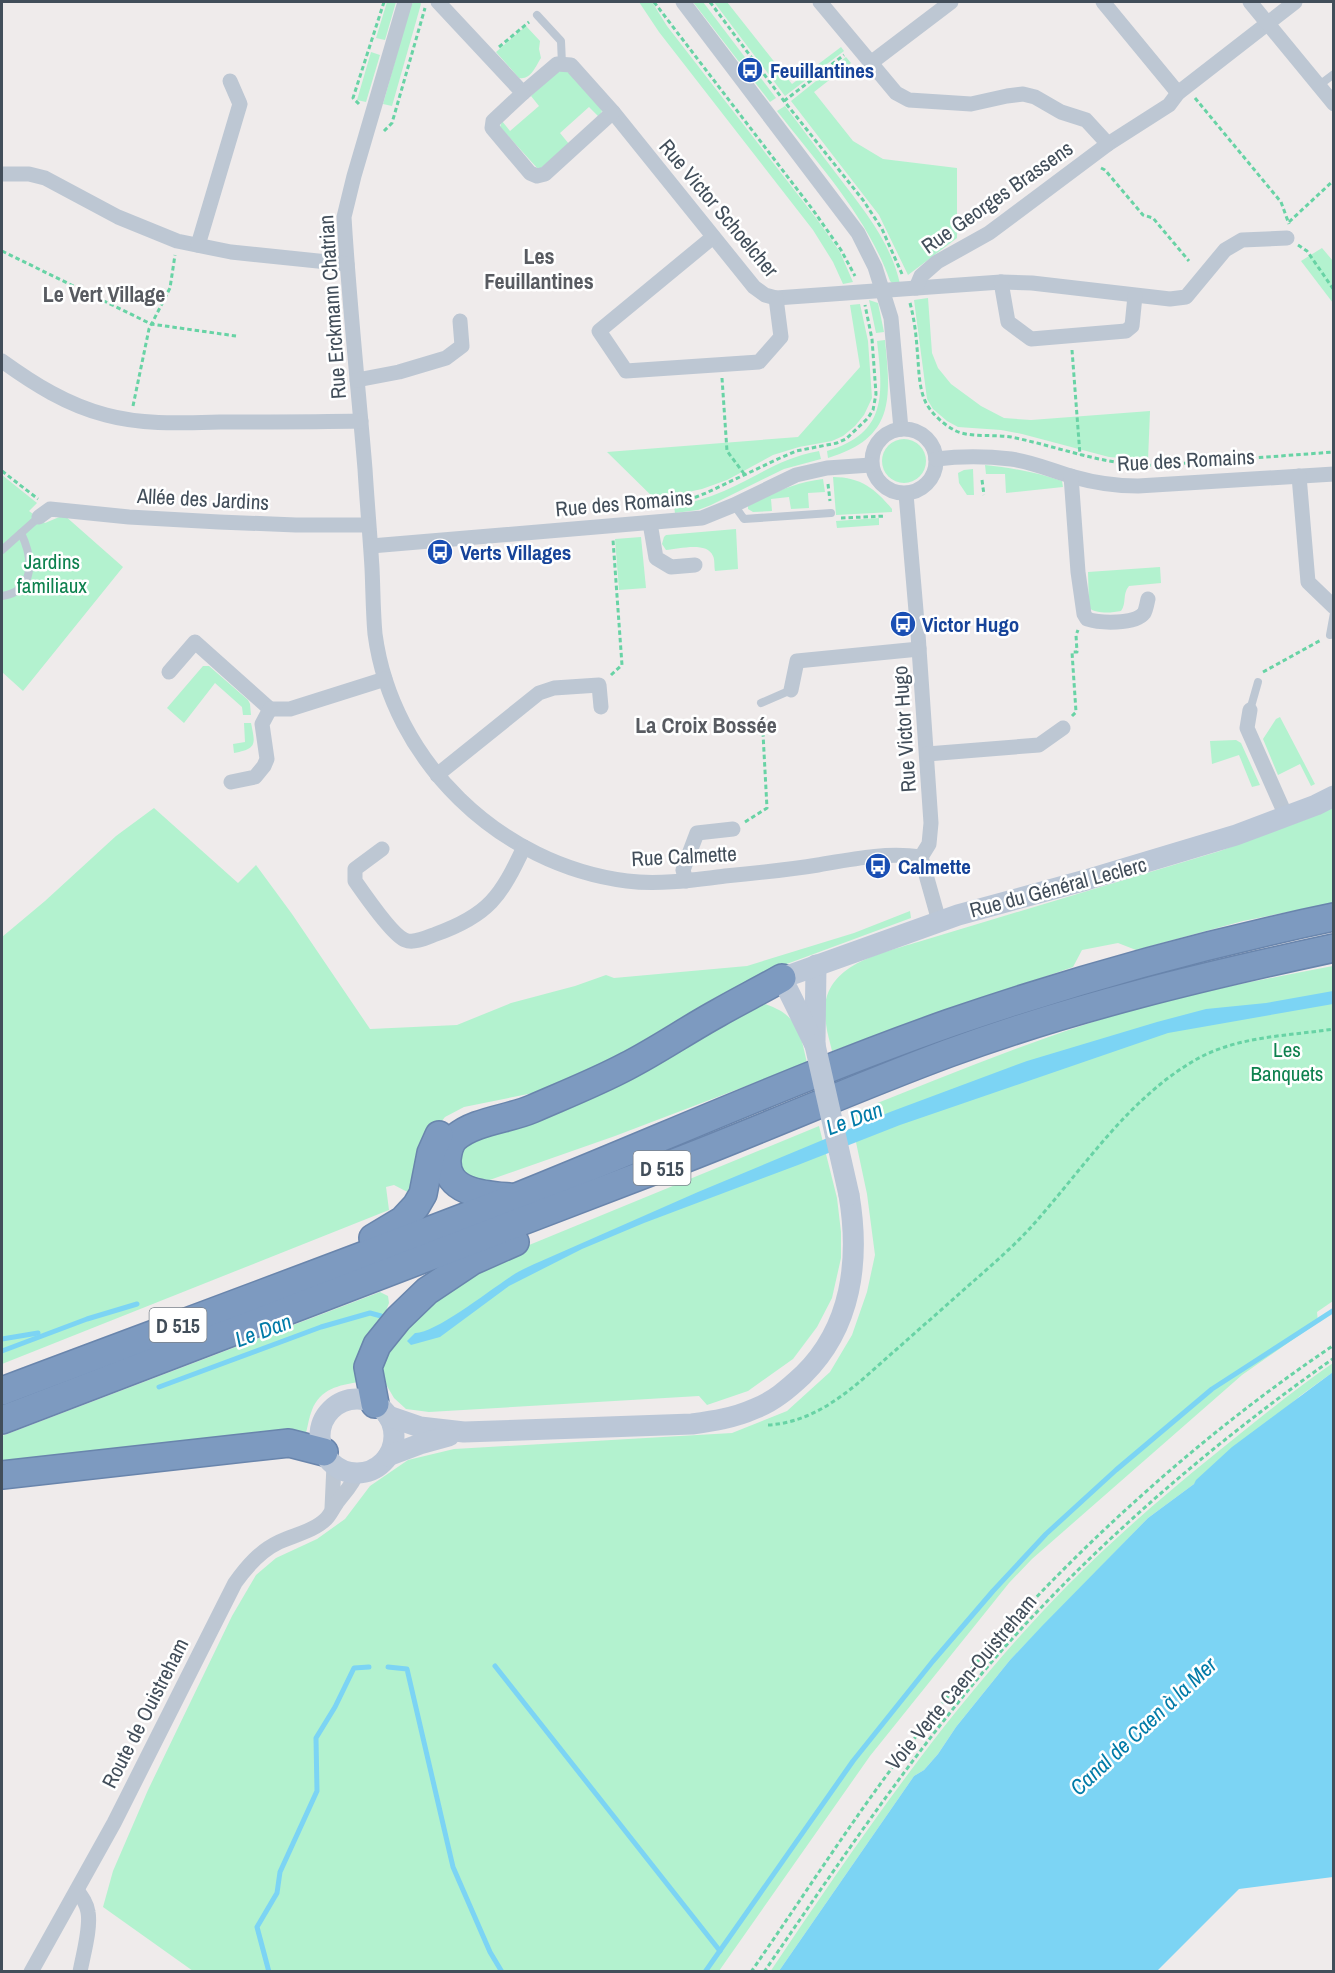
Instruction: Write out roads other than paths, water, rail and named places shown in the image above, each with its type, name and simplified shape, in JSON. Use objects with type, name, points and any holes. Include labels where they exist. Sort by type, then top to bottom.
[{"type":"highway","name":"D 515","points":[[2,1391],[515,1197],[802,1079],[950,1023],[1146,963],[1256,933],[1334,917]]},
{"type":"highway","name":"D 515","points":[[2,1420],[686,1159],[811,1106],[973,1045],[1145,993],[1334,948]]},
{"type":"highway","points":[[515,1197],[478,1194],[466,1190],[449,1173],[447,1157],[450,1144],[462,1133],[529,1111],[627,1066],[782,978]]},
{"type":"highway","points":[[355,1258],[374,1238],[403,1220],[416,1206],[423,1194],[431,1153],[439,1135],[456,1119],[492,1108],[557,1097]]},
{"type":"highway","points":[[381,1410],[368,1367],[377,1345],[398,1319],[427,1291],[472,1261],[581,1214],[686,1159]]},
{"type":"highway","points":[[2,1475],[289,1443],[329,1459]]},
{"type":"street","name":"Rue Erckmann Chatrian","points":[[370,546],[344,217],[405,2]]},
{"type":"street","points":[[432,2],[489,56],[523,93]]},
{"type":"street","points":[[683,2],[858,233],[875,267],[891,318],[901,429]]},
{"type":"street","name":"Rue Georges Brassens","points":[[820,2],[896,93],[909,100],[971,104],[1023,94],[1035,97],[1061,112],[1086,120],[1108,144]]},
{"type":"street","points":[[872,62],[951,2]]},
{"type":"street","points":[[1103,2],[1182,90]]},
{"type":"street","points":[[1250,2],[1334,104]]},
{"type":"street","name":"Rue Georges Brassens","points":[[910,288],[937,262],[989,233],[1108,144],[1169,105],[1182,90],[1295,2]]},
{"type":"street","points":[[562,64],[557,64],[493,121],[492,128],[530,173],[537,176],[545,174],[613,112]]},
{"type":"street","name":"Rue Victor Schoelcher","points":[[562,64],[571,65],[613,112],[754,287],[765,295],[776,298],[1001,282],[1032,283],[1170,300],[1186,297],[1225,250],[1242,240],[1287,238]]},
{"type":"street","points":[[198,245],[240,104],[230,81]]},
{"type":"street","points":[[2,174],[29,174],[45,178],[117,217],[177,241],[231,252],[346,264]]},
{"type":"street","points":[[713,237],[599,331],[626,371],[759,362],[781,337],[776,298]]},
{"type":"street","points":[[1001,282],[1008,322],[1031,339],[1126,331],[1132,326],[1134,296]]},
{"type":"street","points":[[357,380],[399,372],[446,358],[462,346],[460,321]]},
{"type":"street","points":[[2,362],[58,397],[104,415],[131,421],[170,423],[361,422]]},
{"type":"street","points":[[901,429],[915,431],[927,439],[936,459],[936,467],[928,482],[914,492],[906,494],[894,492],[883,486],[875,476],[871,465],[873,452],[879,441],[889,433],[901,429]]},
{"type":"street","name":"Rue des Romains","points":[[936,459],[981,457],[1012,459],[1110,485],[1138,486],[1334,474]]},
{"type":"street","name":"Rue des Romains","points":[[370,546],[702,518],[796,475],[827,468],[871,465]]},
{"type":"street","points":[[1071,476],[1078,572],[1084,614],[1087,620],[1097,623],[1133,621],[1144,614],[1148,599]]},
{"type":"street","points":[[1299,476],[1308,582],[1334,607]]},
{"type":"street","name":"Rue Victor Hugo","points":[[906,494],[932,823],[929,844],[921,857]]},
{"type":"street","name":"Allée des Jardins","points":[[44,513],[219,522],[368,525]]},
{"type":"street","points":[[650,523],[656,558],[671,567],[695,565]]},
{"type":"street","name":"Rue Calmette","points":[[370,546],[375,634],[396,710],[409,736],[437,775],[477,816],[496,831],[524,847],[563,865],[602,877],[630,881],[686,881],[880,855],[900,854],[921,857]]},
{"type":"street","points":[[169,672],[195,642],[270,709],[290,709],[386,679]]},
{"type":"street","points":[[791,690],[796,661],[919,649]]},
{"type":"street","points":[[437,775],[539,693],[554,688],[599,685],[601,707]]},
{"type":"street","points":[[231,782],[255,777],[264,766],[267,759],[262,724],[270,709]]},
{"type":"street","points":[[1250,710],[1247,728],[1286,816]]},
{"type":"street","points":[[927,754],[1039,745],[1063,728]]},
{"type":"street","name":"Rue du Général Leclerc","points":[[782,978],[939,921],[1186,851],[1286,816],[1334,796]]},
{"type":"street","points":[[686,881],[683,870],[697,832],[734,829]]},
{"type":"street","points":[[382,849],[355,869],[355,881],[399,937],[411,941],[451,929],[492,904],[524,847]]},
{"type":"street","points":[[921,857],[939,921]]},
{"type":"street","points":[[815,1045],[816,965]]},
{"type":"street","points":[[332,1508],[329,1459],[320,1434],[329,1412],[345,1401],[359,1400],[420,1427],[464,1432],[692,1424],[728,1418],[774,1399],[796,1382],[818,1358],[844,1310],[851,1285],[854,1256],[852,1214],[815,1045],[782,978]]},
{"type":"street","points":[[329,1459],[345,1471],[357,1473],[378,1467],[388,1456],[393,1434],[381,1410]]},
{"type":"street","points":[[388,1456],[420,1444],[464,1432]]},
{"type":"street","name":"Route de Ouistreham","points":[[31,1971],[114,1823],[235,1583],[245,1568],[261,1554],[277,1543],[325,1520],[353,1483],[357,1473]]},
{"type":"street","points":[[77,1890],[88,1912],[88,1926],[80,1971]]},
{"type":"lane","points":[[537,15],[561,41],[562,64]]},
{"type":"lane","points":[[1318,86],[1334,74]]},
{"type":"lane","points":[[734,505],[744,519],[831,513]]},
{"type":"lane","points":[[2,550],[44,513]]},
{"type":"lane","points":[[2,596],[18,590],[27,576],[30,561],[27,545],[21,534]]},
{"type":"lane","points":[[1330,635],[1334,613]]},
{"type":"lane","points":[[1250,710],[1257,682]]},
{"type":"lane","points":[[761,703],[791,690]]},
{"type":"water","points":[[1333,991],[1333,1004],[1168,1033],[900,1125],[582,1249],[509,1286],[440,1337],[411,1345],[407,1341],[415,1333],[437,1326],[451,1318],[526,1268],[698,1192],[890,1112],[1027,1061],[1157,1022],[1206,1009],[1266,1003]]},
{"type":"water","name":"Canal de Caen à la Mer","points":[[1333,1372],[1333,1877],[1239,1889],[1157,1971],[779,1971],[914,1776],[924,1770],[938,1754],[956,1727],[1010,1660],[1148,1518],[1194,1484],[1232,1447]]},
{"type":"waterway","name":"Le Dan","points":[[2,1351],[87,1319],[137,1304]]},
{"type":"waterway","points":[[705,1972],[853,1761],[933,1661],[1046,1534],[1116,1470],[1212,1389],[1334,1310]]},
{"type":"waterway","name":"Le Dan","points":[[159,1387],[321,1327],[370,1313],[381,1316]]},
{"type":"waterway","name":"Le Dan","points":[[2,1339],[38,1333]]},
{"type":"waterway","points":[[495,1666],[720,1951]]},
{"type":"waterway","points":[[269,1972],[257,1927],[277,1893],[280,1872],[317,1791],[316,1738],[335,1707],[354,1668],[369,1667]]},
{"type":"waterway","points":[[388,1667],[407,1669],[453,1867],[490,1952],[502,1972]]},
{"type":"place","name":"Feuillantines","points":[[750,70]]},
{"type":"place","name":"Verts Villages","points":[[440,552]]},
{"type":"place","name":"Victor Hugo","points":[[903,624]]},
{"type":"place","name":"Calmette","points":[[878,866]]},
{"type":"district","name":"Les Feuillantines","points":[[539,268]]},
{"type":"district","name":"Le Vert Village","points":[[104,294]]},
{"type":"district","name":"La Croix Bossée","points":[[706,725]]},
{"type":"park label","name":"Jardins familiaux","points":[[52,573]]},
{"type":"park label","name":"Les Banquets","points":[[1287,1061]]}]
